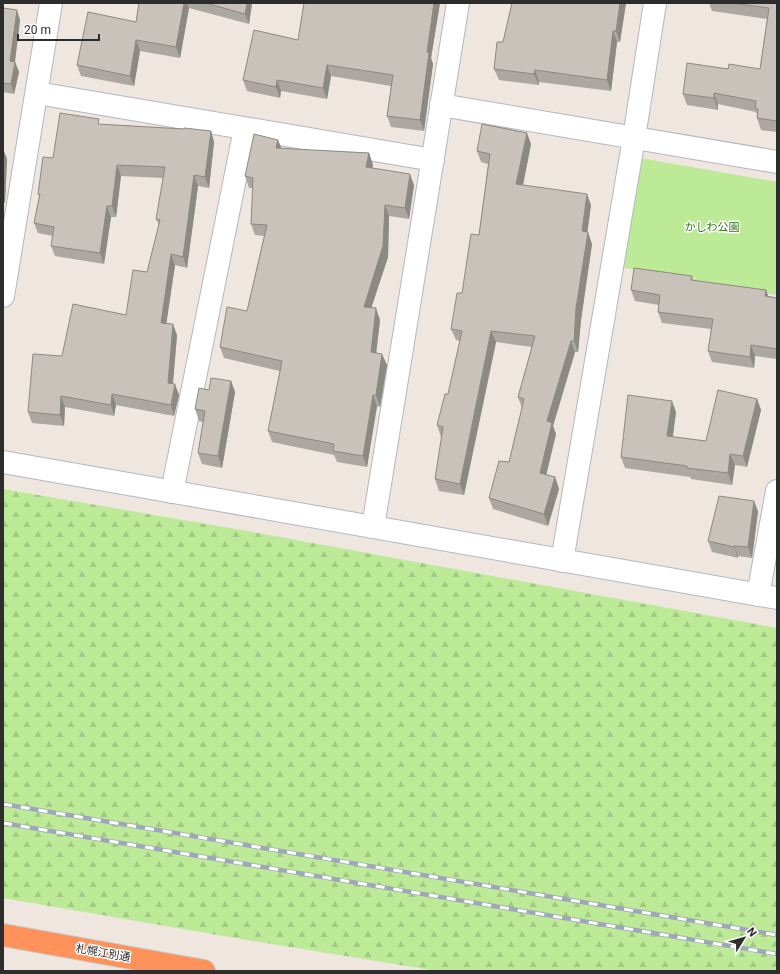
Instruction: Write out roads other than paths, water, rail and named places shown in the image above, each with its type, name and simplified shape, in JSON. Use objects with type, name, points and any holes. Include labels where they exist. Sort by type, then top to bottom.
[{"type":"highway","name":"札幌江別通","points":[[3,935],[204,971]]},
{"type":"street","points":[[3,296],[51,3]]},
{"type":"street","points":[[373,527],[458,3]]},
{"type":"street","points":[[562,560],[634,138],[655,3]]},
{"type":"street","points":[[37,93],[433,160]]},
{"type":"street","points":[[442,105],[777,162]]},
{"type":"street","points":[[172,492],[245,128]]},
{"type":"street","points":[[3,462],[768,597],[777,491]]},
{"type":"railway","points":[[3,804],[777,935]]},
{"type":"railway","points":[[3,823],[777,954]]},
{"type":"park label","name":"かしわ公園","points":[[712,227]]}]
